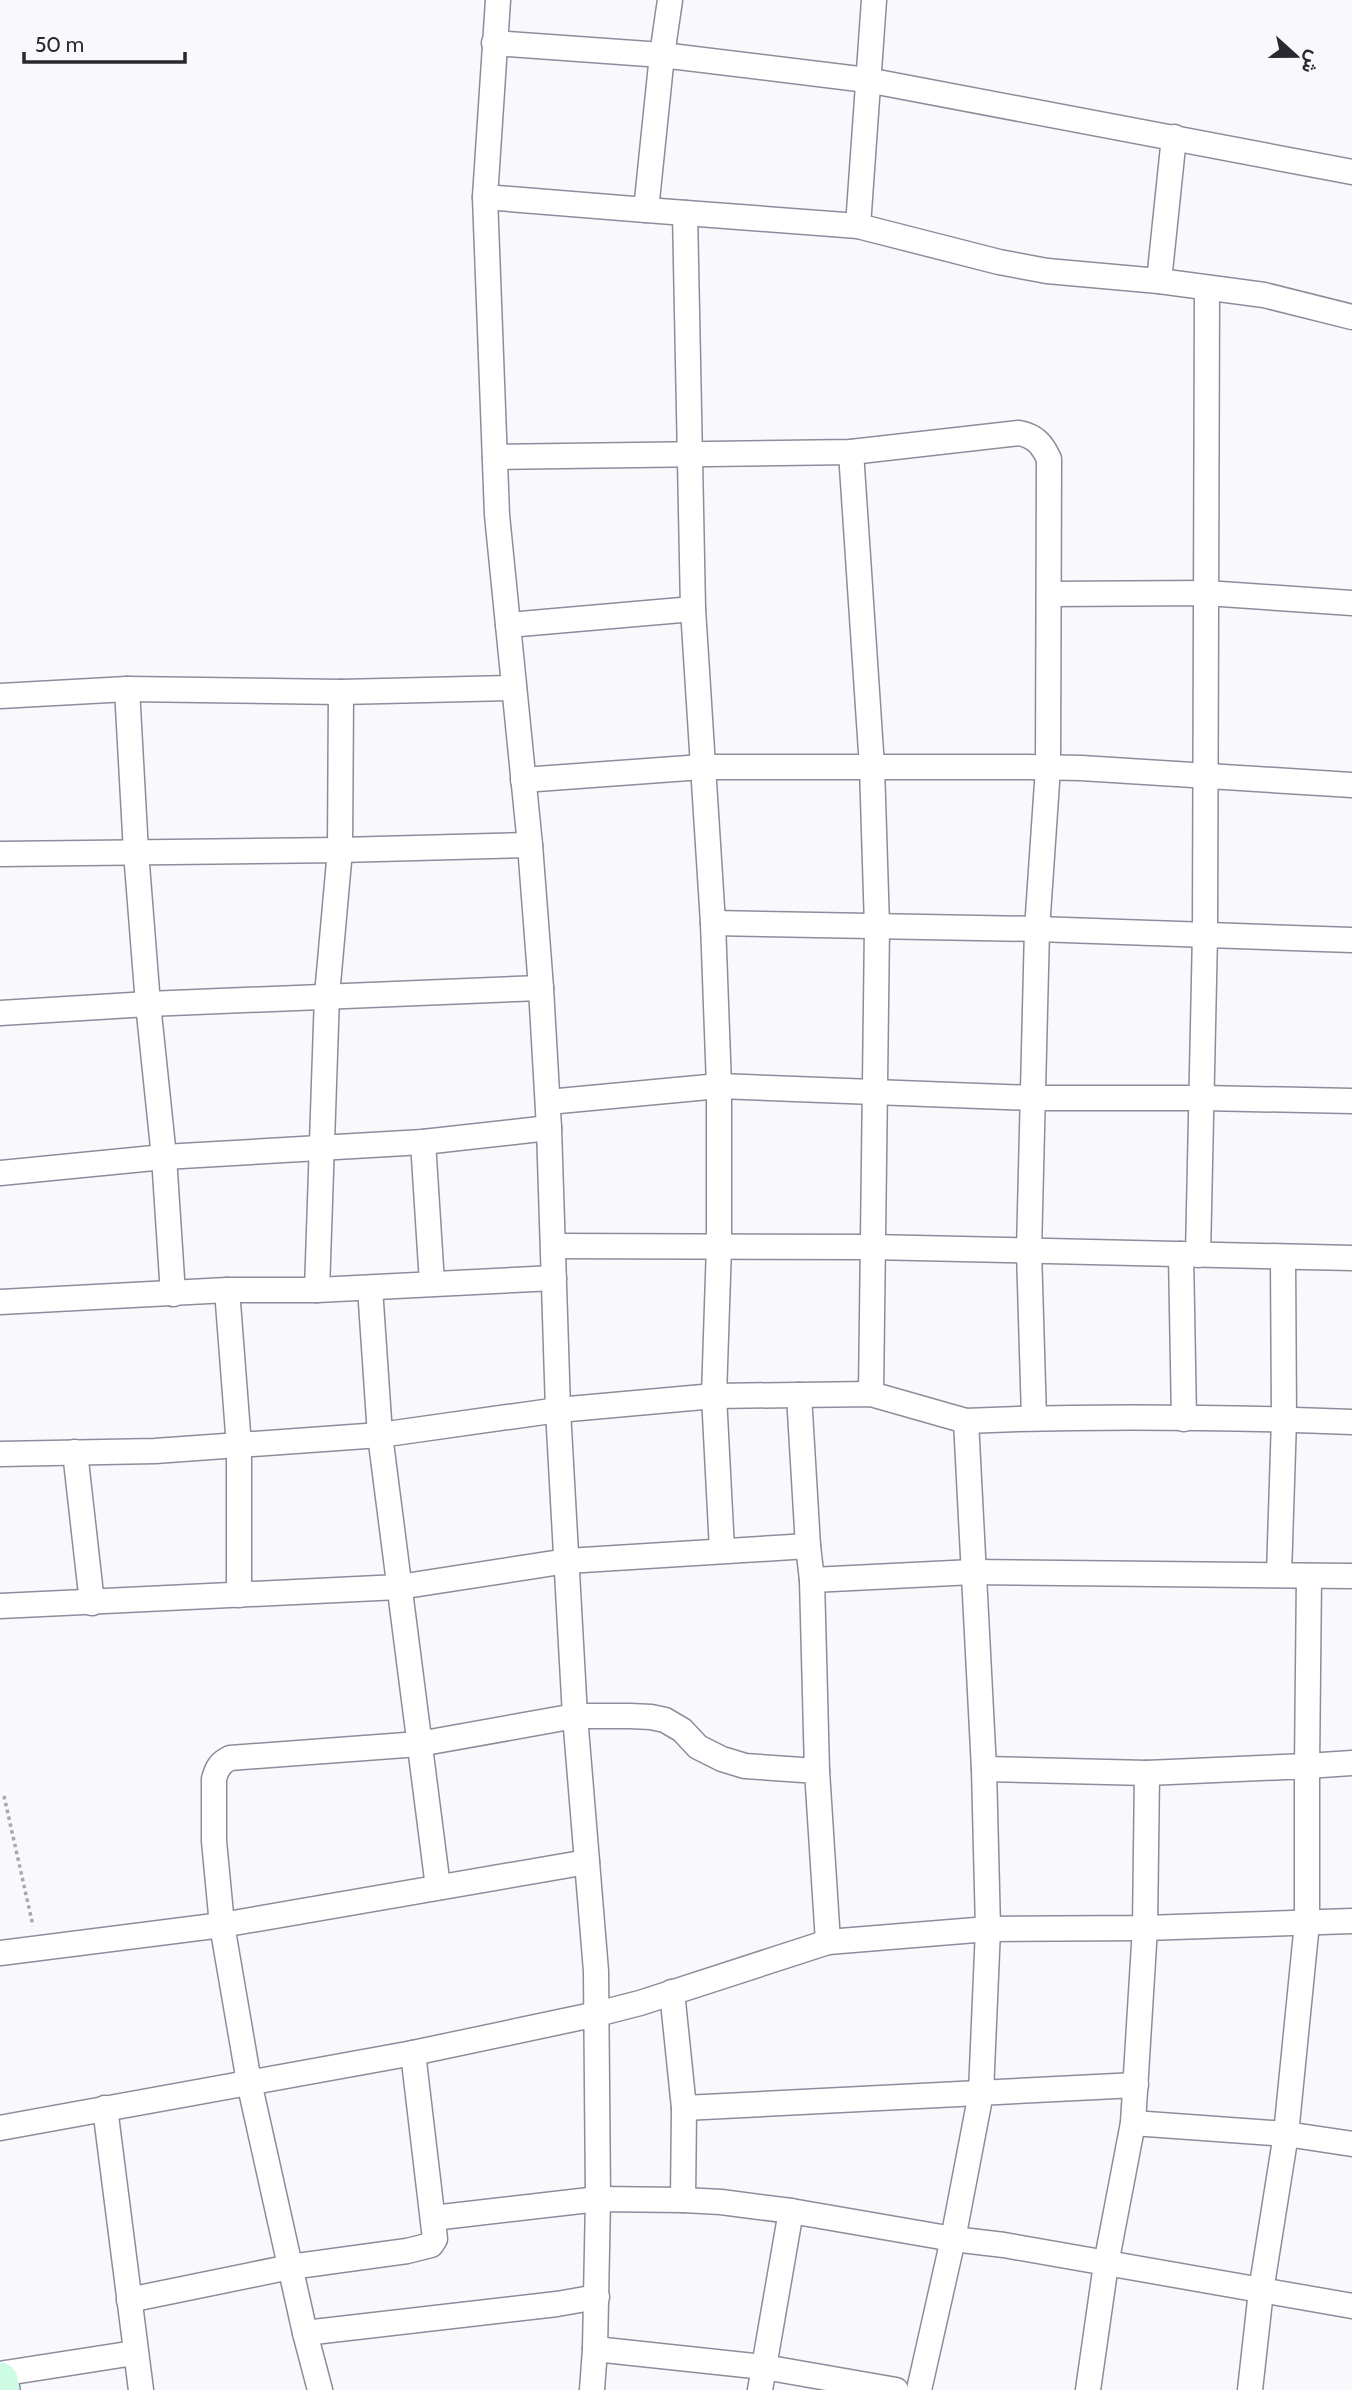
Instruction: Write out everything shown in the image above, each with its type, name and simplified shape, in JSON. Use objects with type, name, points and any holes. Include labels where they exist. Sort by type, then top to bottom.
[{"type":"main road","points":[[0,2381],[2,2390]]},
{"type":"street","points":[[498,0],[485,197],[497,515],[530,845],[541,988],[550,1128],[558,1410],[575,1716],[597,2014],[597,2297],[592,2390]]},
{"type":"street","points":[[646,210],[670,0]]},
{"type":"street","points":[[858,226],[874,0]]},
{"type":"street","points":[[494,43],[662,55],[867,80],[1352,172]]},
{"type":"street","points":[[1159,281],[1174,137]]},
{"type":"street","points":[[485,197],[858,226],[999,262],[1047,271],[1159,281],[1264,295],[1352,317]]},
{"type":"street","points":[[685,213],[693,608],[713,923],[719,1086],[719,1246],[714,1396],[722,1550]]},
{"type":"street","points":[[1184,1419],[1189,1254],[1203,1098],[1208,289]]},
{"type":"street","points":[[495,457],[851,452],[1019,433],[1030,435],[1044,449],[1049,458],[1048,768],[1037,929],[1029,1251],[1034,1418]]},
{"type":"street","points":[[851,452],[872,768],[877,927],[871,1394]]},
{"type":"street","points":[[1049,594],[1206,593],[1352,603]]},
{"type":"street","points":[[508,625],[693,608]]},
{"type":"street","points":[[0,696],[127,689],[341,692],[514,688]]},
{"type":"street","points":[[127,689],[136,852],[164,1157],[173,1294]]},
{"type":"street","points":[[317,1290],[327,995],[340,850],[341,692]]},
{"type":"street","points":[[523,780],[702,767],[1048,768],[1352,785]]},
{"type":"street","points":[[0,854],[530,845]]},
{"type":"street","points":[[713,923],[1037,929],[1352,940]]},
{"type":"street","points":[[0,1013],[148,1003],[541,988]]},
{"type":"street","points":[[548,1102],[719,1086],[1033,1098],[1352,1101]]},
{"type":"street","points":[[0,1173],[164,1157],[423,1142],[550,1128]]},
{"type":"street","points":[[423,1142],[432,1283]]},
{"type":"street","points":[[554,1246],[871,1247],[1352,1258]]},
{"type":"street","points":[[1279,1575],[1284,1419],[1283,1257]]},
{"type":"street","points":[[0,1302],[227,1290],[317,1290],[554,1278]]},
{"type":"street","points":[[370,1287],[380,1435],[438,1887]]},
{"type":"street","points":[[227,1290],[239,1446],[239,1595]]},
{"type":"street","points":[[0,1454],[155,1451],[380,1435],[558,1410],[714,1396],[871,1394],[965,1421],[1034,1418],[1284,1419],[1352,1422]]},
{"type":"street","points":[[799,1395],[808,1546],[813,1580],[817,1771],[828,1942]]},
{"type":"street","points":[[919,2390],[953,2239],[981,2093],[988,1929],[984,1769],[965,1421]]},
{"type":"street","points":[[75,1452],[92,1603]]},
{"type":"street","points":[[0,1606],[399,1587],[567,1561],[808,1546]]},
{"type":"street","points":[[813,1580],[972,1572],[1352,1576]]},
{"type":"street","points":[[1250,2390],[1261,2291],[1286,2134],[1307,1923],[1310,1576]]},
{"type":"street","points":[[320,2390],[249,2082],[222,1926],[214,1842],[214,1779],[222,1762],[230,1758],[419,1744],[575,1716],[651,1717],[665,1720],[682,1730],[698,1747],[722,1759],[745,1766],[817,1771]]},
{"type":"street","points":[[984,1769],[1147,1773],[1352,1763]]},
{"type":"street","points":[[1088,2390],[1106,2264],[1133,2123],[1144,1928],[1147,1773]]},
{"type":"street","points":[[0,1953],[222,1926],[587,1862]]},
{"type":"street","points":[[0,2128],[414,2053],[597,2014],[828,1942],[988,1929],[1144,1928],[1352,1921]]},
{"type":"street","points":[[671,1992],[684,2108],[684,2200]]},
{"type":"street","points":[[129,2300],[290,2267],[427,2247],[435,2239],[414,2053]]},
{"type":"street","points":[[684,2108],[1136,2085]]},
{"type":"street","points":[[105,2108],[134,2353],[141,2390]]},
{"type":"street","points":[[1133,2123],[1286,2134],[1352,2144]]},
{"type":"street","points":[[433,2218],[598,2199],[721,2202],[1004,2245],[1352,2306]]},
{"type":"street","points":[[762,2379],[791,2211]]},
{"type":"street","points":[[305,2333],[597,2297]]},
{"type":"street","points":[[595,2349],[762,2379],[896,2390]]},
{"type":"street","points":[[0,2374],[134,2353]]},
{"type":"path","points":[[4,1796],[38,1949]]}]
